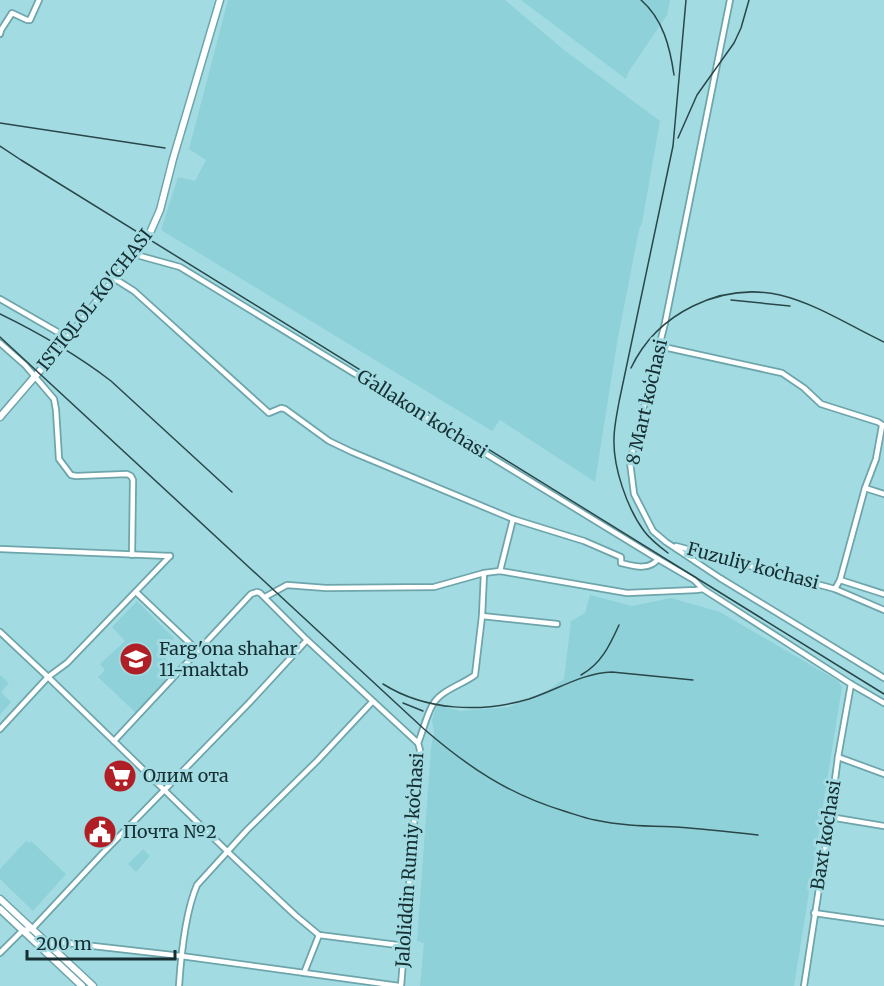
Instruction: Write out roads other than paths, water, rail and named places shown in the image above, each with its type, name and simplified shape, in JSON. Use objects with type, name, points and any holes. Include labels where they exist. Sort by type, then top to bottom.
[{"type":"main road","name":"ISTIQLOL KO'CHASI","points":[[0,417],[68,338],[149,235],[160,210],[220,0]]},
{"type":"main road","points":[[0,899],[32,929],[82,986]]},
{"type":"main road","points":[[0,909],[93,986]]},
{"type":"street","points":[[0,34],[12,13],[30,20],[39,0]]},
{"type":"street","name":"8 Mart koʻchasi","points":[[730,0],[665,324],[630,462],[634,494],[653,531],[670,544],[720,578],[884,678]]},
{"type":"street","name":"Gʻallakon koʻchasi","points":[[133,254],[180,267],[694,580],[703,589],[850,684],[884,703]]},
{"type":"street","points":[[115,279],[134,291],[269,413],[281,408],[285,409],[329,441],[352,452],[513,519],[598,546],[620,556],[620,562],[623,564],[649,567],[658,559]]},
{"type":"street","points":[[0,300],[68,338]]},
{"type":"street","points":[[0,343],[54,399],[57,410],[59,459],[71,475],[127,474],[132,478],[132,555]]},
{"type":"street","points":[[659,346],[782,373],[804,388],[821,404],[878,422],[883,426]]},
{"type":"street","name":"Fuzuliy koʻchasi","points":[[835,589],[840,580],[865,488],[882,440],[883,426]]},
{"type":"street","points":[[865,488],[884,495]]},
{"type":"street","points":[[500,571],[513,519]]},
{"type":"street","name":"Fuzuliy koʻchasi","points":[[670,544],[835,589],[884,610]]},
{"type":"street","points":[[0,549],[170,556],[67,663],[48,677],[0,729]]},
{"type":"street","points":[[265,597],[287,585],[326,588],[434,587],[484,573],[500,571],[627,593],[703,589]]},
{"type":"street","points":[[418,743],[432,704],[441,695],[475,675],[484,573]]},
{"type":"street","name":"Fuzuliy koʻchasi","points":[[840,580],[884,594]]},
{"type":"street","points":[[114,741],[198,651],[136,592]]},
{"type":"street","name":"Jaloliddin Rumiy koʻchasi","points":[[198,651],[254,592],[260,593],[372,702],[418,743],[420,750],[400,986]]},
{"type":"street","points":[[482,616],[557,624]]},
{"type":"street","points":[[0,632],[228,852],[319,935],[405,946]]},
{"type":"street","points":[[0,953],[23,930],[32,929],[249,704],[307,640]]},
{"type":"street","name":"Baxt koʻchasi","points":[[804,986],[850,684]]},
{"type":"street","points":[[179,986],[181,956],[196,885],[372,702]]},
{"type":"street","points":[[838,756],[884,774]]},
{"type":"street","points":[[830,817],[884,826]]},
{"type":"street","points":[[814,913],[884,923]]},
{"type":"street","points":[[304,973],[319,935]]},
{"type":"street","points":[[44,945],[58,942],[181,956],[400,986]]},
{"type":"railway","points":[[641,0],[655,16],[664,34],[674,75]]},
{"type":"railway","points":[[668,553],[646,534],[632,511],[622,487],[616,462],[614,434],[673,146],[686,0]]},
{"type":"railway","points":[[678,138],[697,95],[734,43],[749,0]]},
{"type":"railway","points":[[0,123],[165,148]]},
{"type":"railway","points":[[0,146],[884,694]]},
{"type":"railway","points":[[631,368],[642,349],[674,317],[693,306],[735,293],[758,292],[794,299],[884,342]]},
{"type":"railway","points":[[731,300],[790,306]]},
{"type":"railway","points":[[0,314],[57,345],[111,381],[232,492]]},
{"type":"railway","points":[[0,337],[424,729],[473,767],[525,796],[591,819],[625,825],[758,835]]},
{"type":"railway","points":[[581,675],[599,660],[619,625]]},
{"type":"railway","points":[[383,684],[417,700],[473,708],[529,699],[590,675],[601,673],[612,672],[693,680]]},
{"type":"railway","points":[[403,703],[423,711]]},
{"type":"place","name":"Farg'ona shahar 11-maktab","points":[[136,659]]},
{"type":"place","name":"Олим ота","points":[[120,776]]},
{"type":"place","name":"Почта №2","points":[[100,832]]}]
